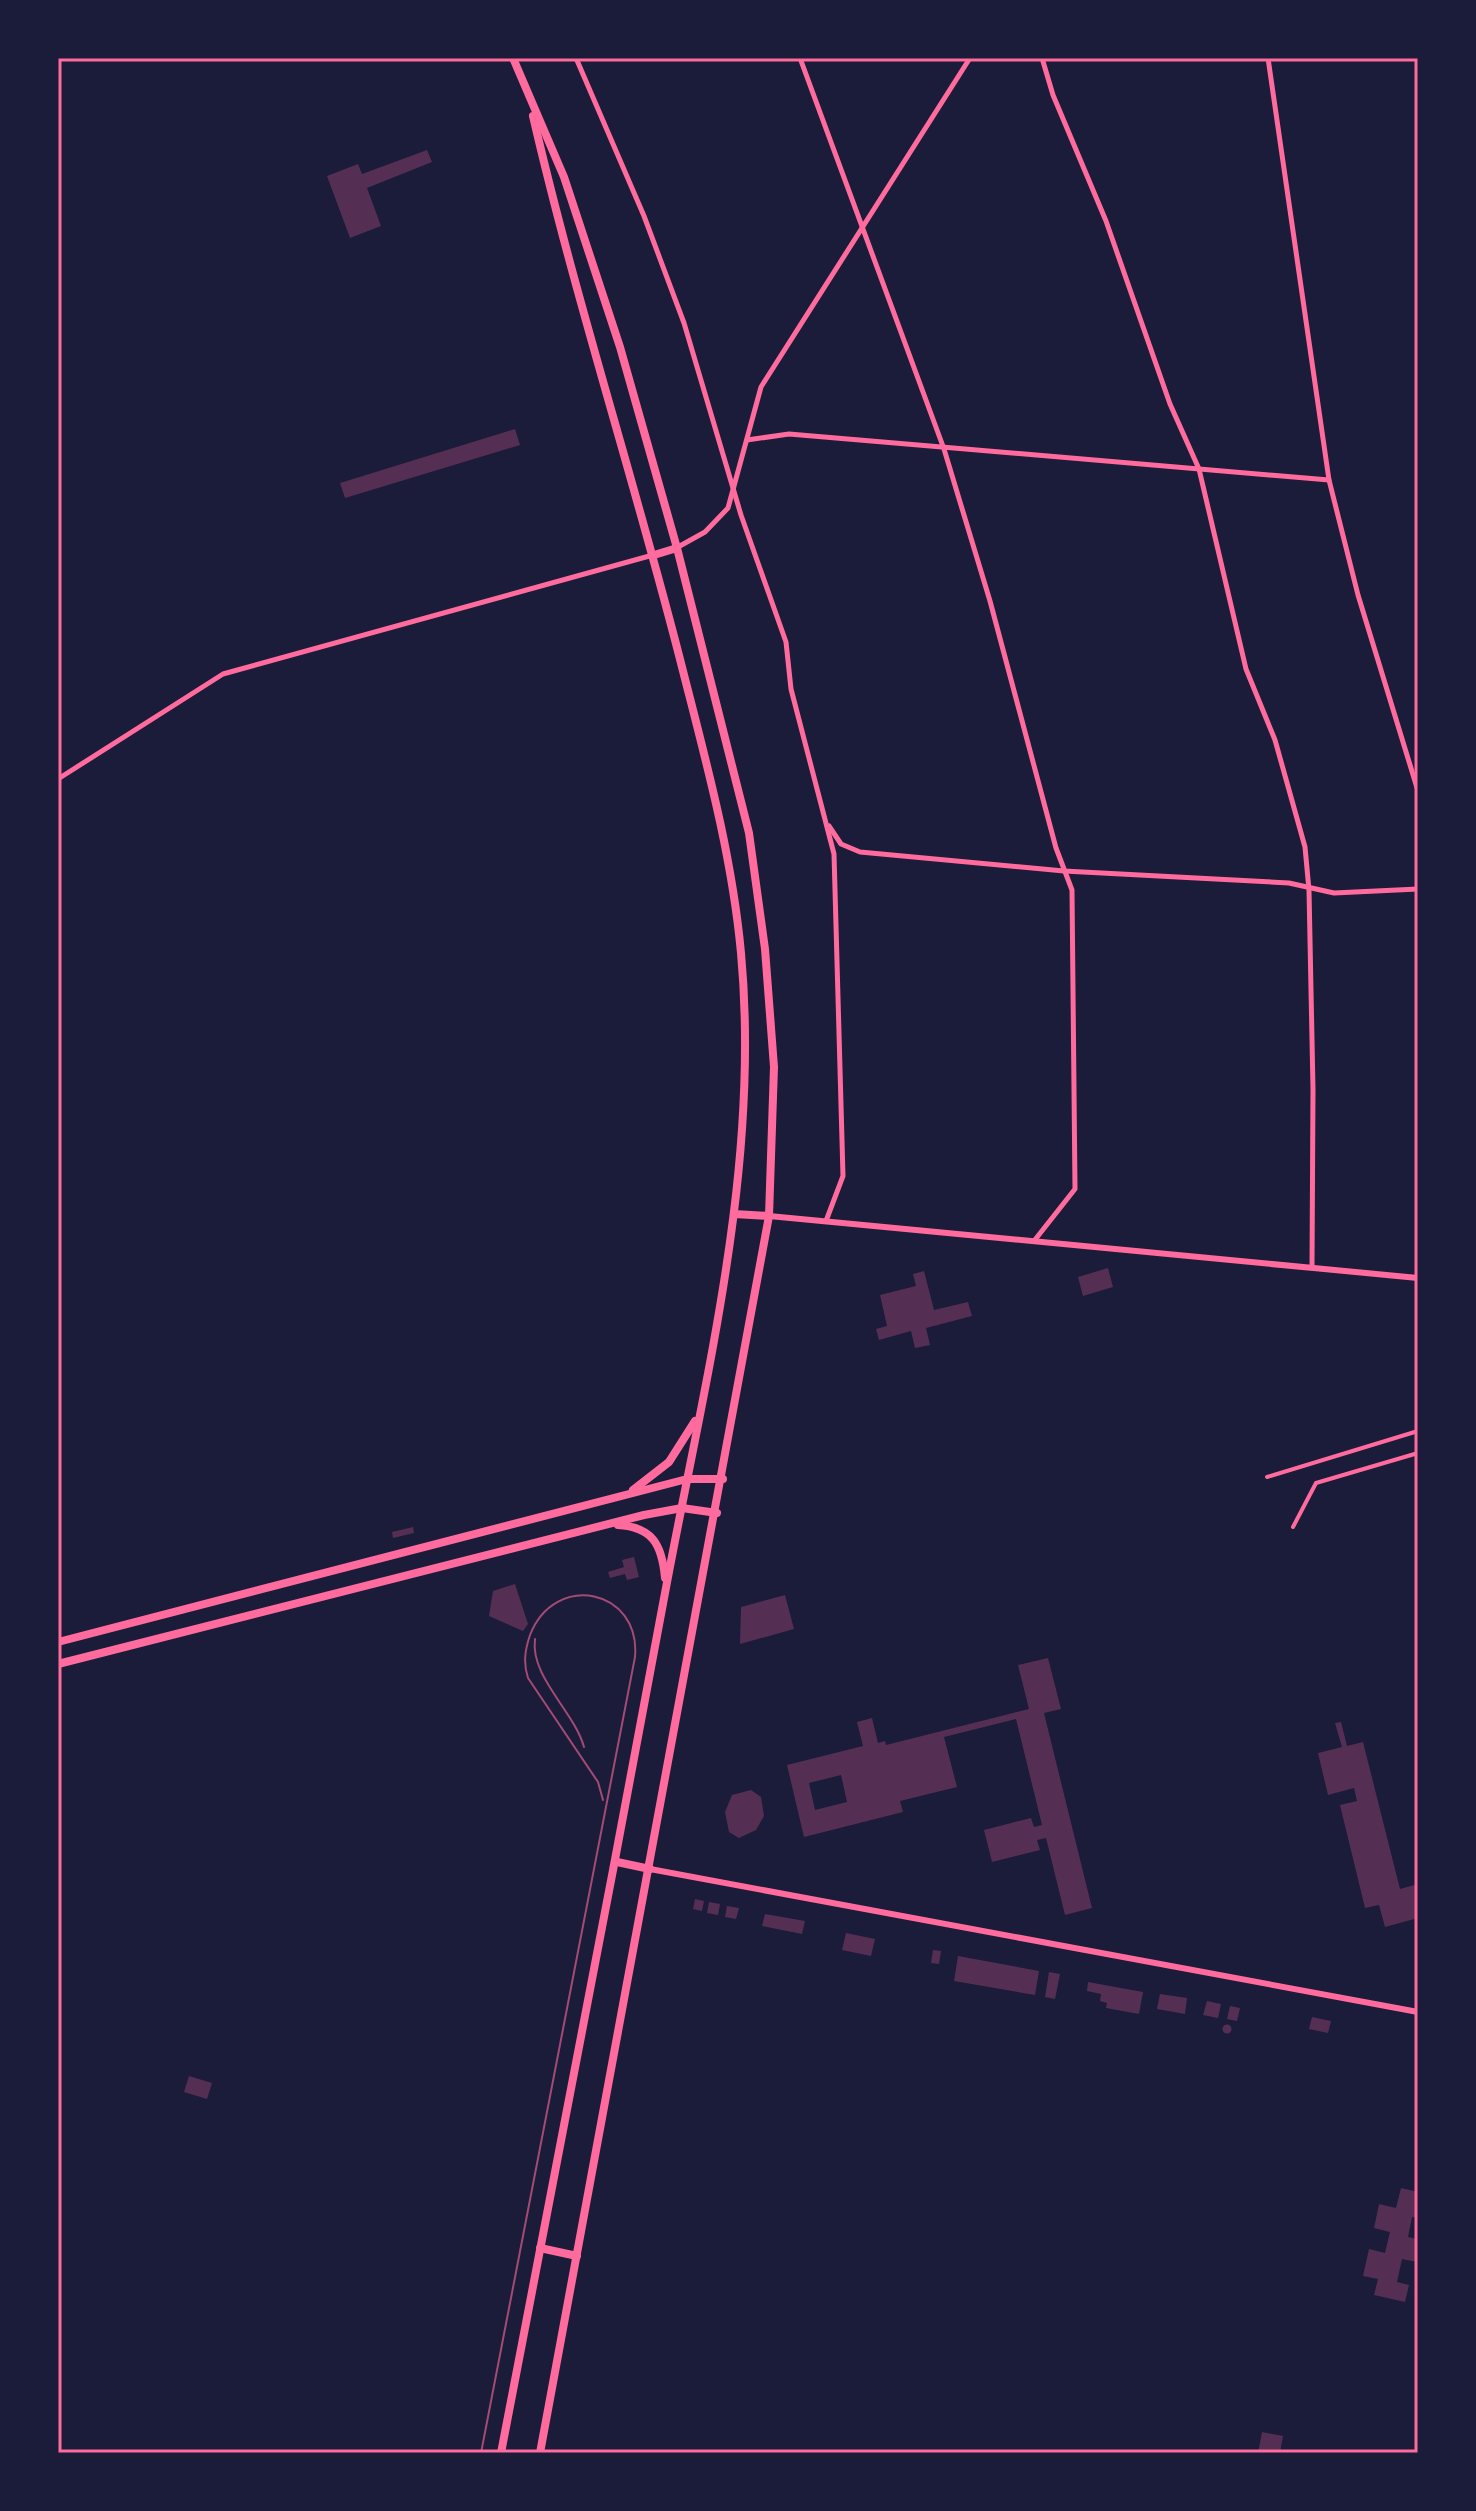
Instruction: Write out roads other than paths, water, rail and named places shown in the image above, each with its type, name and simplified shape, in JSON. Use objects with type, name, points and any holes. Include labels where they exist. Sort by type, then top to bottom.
[{"type":"main road","points":[[513,58],[564,177],[615,333],[677,548],[749,833],[765,949],[774,1067],[769,1216],[717,1513],[540,2453]]},
{"type":"main road","points":[[501,2453],[617,1862],[699,1413],[734,1214],[746,1068],[741,954],[726,839],[654,555],[549,185],[528,95]]},
{"type":"main road","points":[[654,555],[677,548]]},
{"type":"main road","points":[[734,1214],[769,1216]]},
{"type":"main road","points":[[618,1498],[663,1468],[699,1413]]},
{"type":"main road","points":[[58,1642],[687,1479],[723,1479]]},
{"type":"main road","points":[[58,1664],[609,1524],[682,1508],[717,1513]]},
{"type":"main road","points":[[609,1524],[636,1526],[650,1533],[658,1544],[666,1590]]},
{"type":"main road","points":[[617,1862],[650,1869]]},
{"type":"main road","points":[[540,2248],[577,2256]]},
{"type":"street","points":[[576,58],[644,216],[684,323],[734,492],[786,642],[791,689],[834,854],[843,1176],[826,1221]]},
{"type":"street","points":[[800,58],[944,449],[1072,890],[1075,1189],[1034,1242]]},
{"type":"street","points":[[677,548],[705,532],[719,518],[734,492],[761,387],[970,58]]},
{"type":"street","points":[[1042,58],[1053,95],[1106,221],[1170,404],[1199,469],[1246,669],[1275,740],[1305,847],[1309,890],[1313,1089],[1312,1266]]},
{"type":"street","points":[[1268,58],[1329,480],[1358,595],[1418,791]]},
{"type":"street","points":[[747,440],[789,434],[1329,480]]},
{"type":"street","points":[[58,779],[223,674],[654,555]]},
{"type":"street","points":[[825,819],[841,844],[860,852],[1064,871],[1289,883],[1309,890],[1334,893],[1418,889]]},
{"type":"street","points":[[769,1216],[1418,1278]]},
{"type":"street","points":[[1267,1477],[1418,1431]]},
{"type":"street","points":[[1293,1527],[1316,1483],[1418,1453]]},
{"type":"street","points":[[650,1869],[1418,2012]]},
{"type":"tram line","points":[[481,2453],[635,1657],[633,1634],[625,1616],[611,1603],[594,1596],[576,1596],[558,1602],[542,1615],[530,1635],[526,1667],[528,1678],[598,1782],[603,1800]]},
{"type":"tram line","points":[[535,1639],[539,1667],[584,1747]]}]
